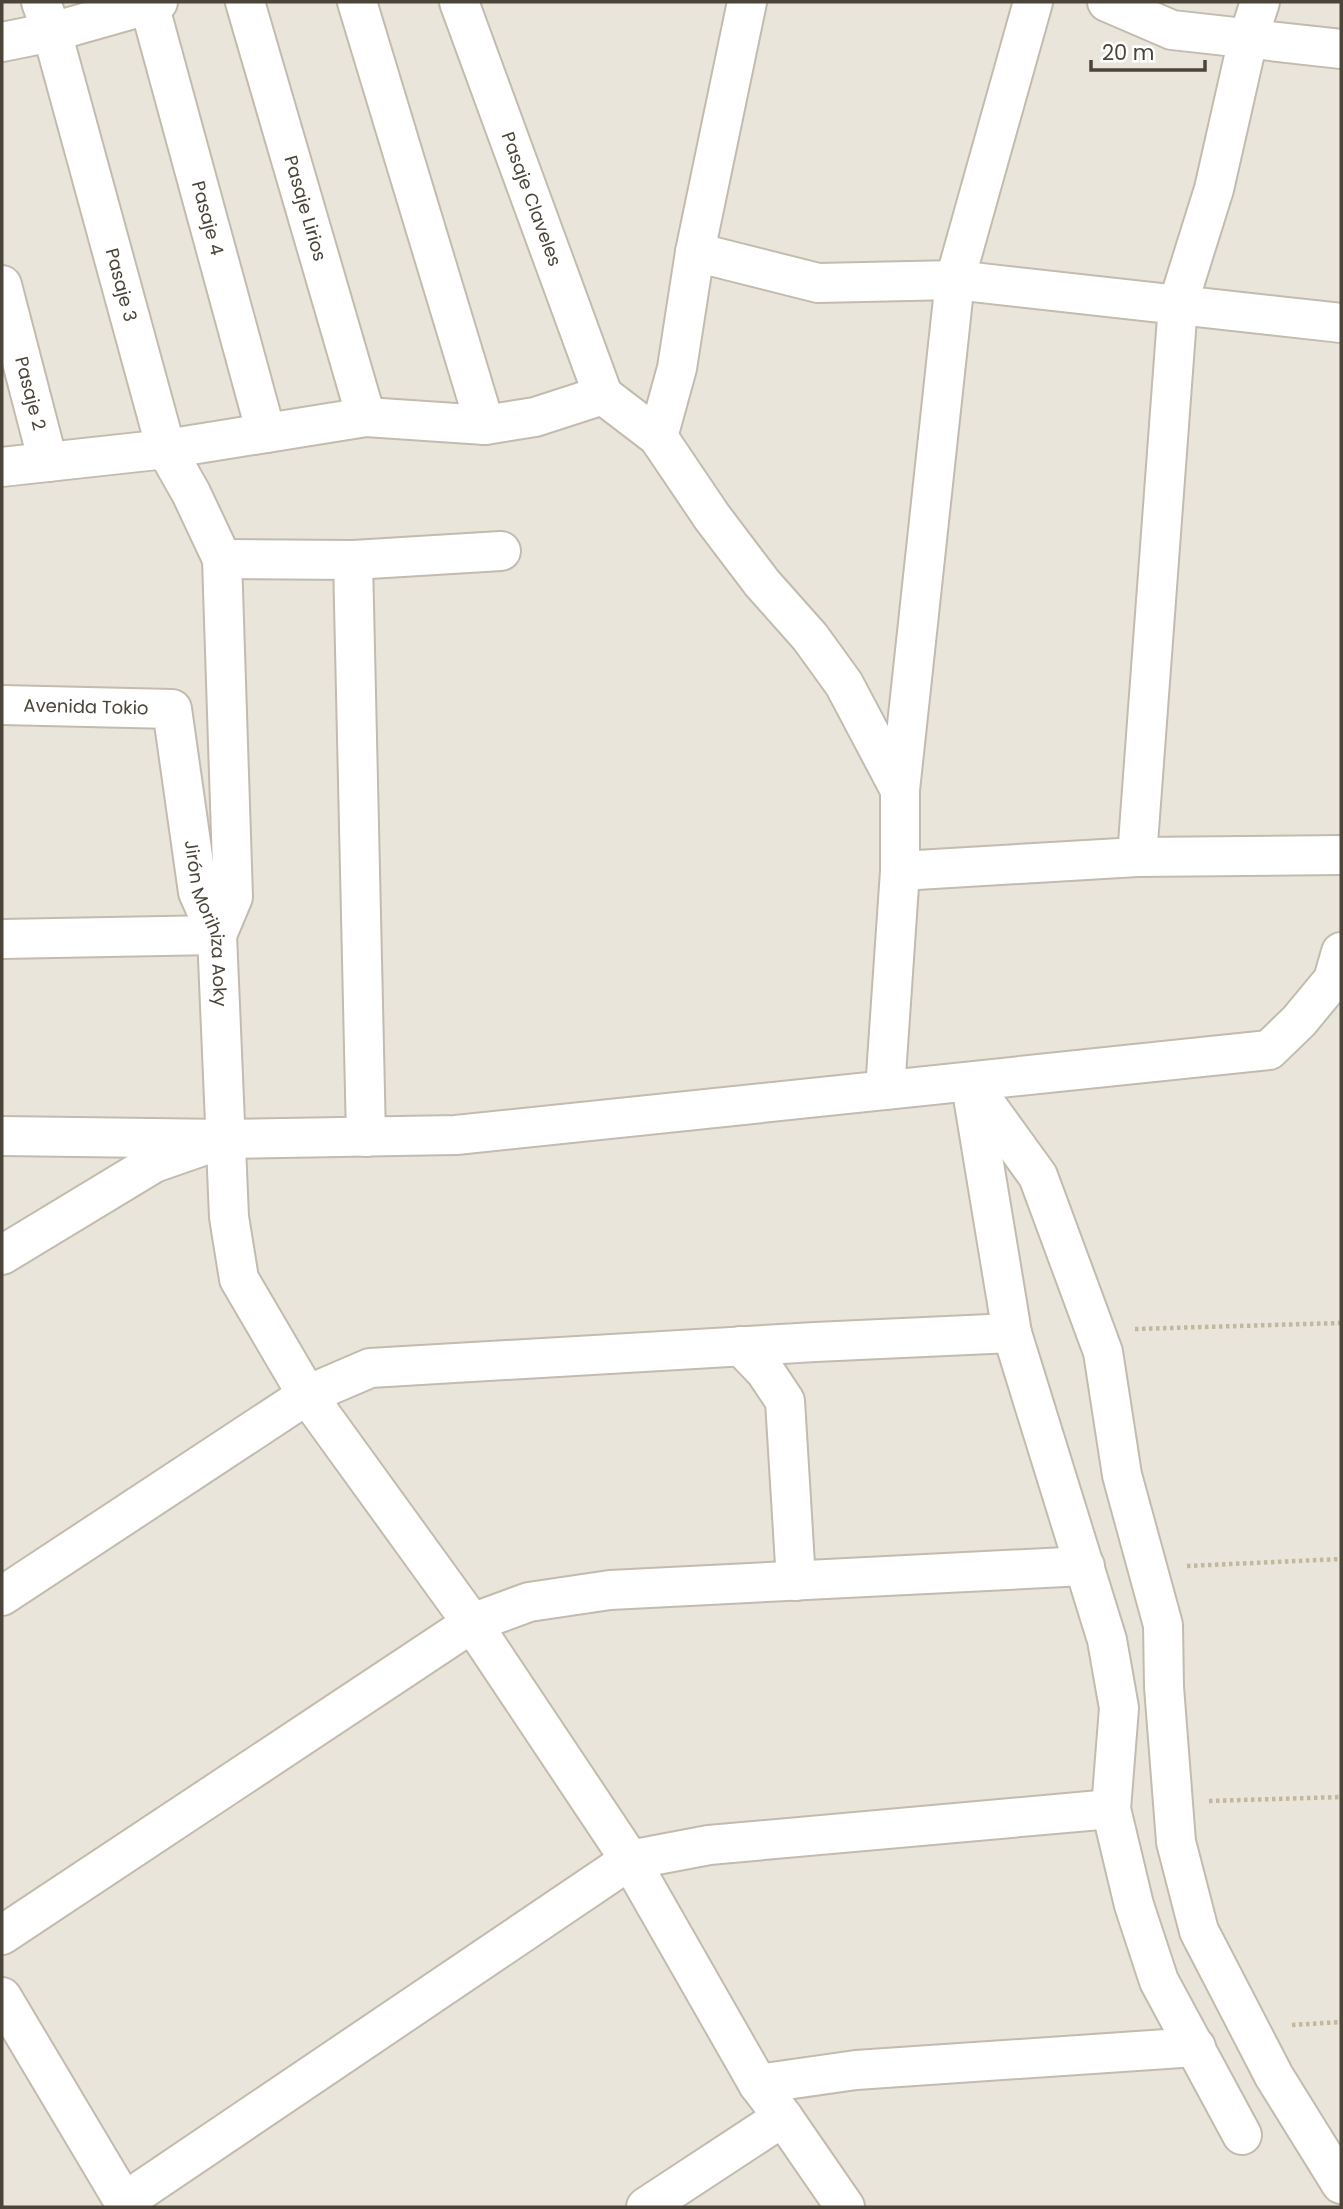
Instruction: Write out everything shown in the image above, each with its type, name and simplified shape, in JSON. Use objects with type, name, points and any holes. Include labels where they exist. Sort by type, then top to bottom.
[{"type":"street","name":"Pasaje Lirios","points":[[245,2],[366,417]]},
{"type":"street","points":[[357,2],[485,425]]},
{"type":"street","name":"Pasaje Claveles","points":[[459,2],[603,396]]},
{"type":"street","points":[[658,437],[677,368],[695,253],[747,2]]},
{"type":"street","points":[[885,1090],[900,871],[900,790],[955,280],[1033,2]]},
{"type":"street","points":[[1107,2],[1172,30],[1341,49]]},
{"type":"street","points":[[1137,857],[1178,304],[1214,189],[1248,39],[1260,2]]},
{"type":"street","points":[[2,42],[46,17],[154,3]]},
{"type":"street","name":"Pasaje 4","points":[[154,3],[267,433]]},
{"type":"street","name":"Pasaje 3","points":[[46,17],[166,449],[191,493],[222,559]]},
{"type":"street","points":[[695,253],[818,283],[955,280],[1341,323]]},
{"type":"street","name":"Pasaje 2","points":[[2,285],[48,462]]},
{"type":"street","points":[[2,467],[166,449],[366,417],[485,425],[535,417],[603,396],[658,437],[720,528],[762,583],[810,637],[844,684],[900,790]]},
{"type":"street","points":[[2,939],[217,935],[233,897],[222,559],[353,560],[501,551]]},
{"type":"street","points":[[353,560],[366,1137]]},
{"type":"street","name":"Avenida Tokio","points":[[2,705],[172,709]]},
{"type":"street","name":"Jirón Morihiza Aoky","points":[[172,709],[198,892],[217,935],[229,1217],[239,1279],[307,1395],[472,1623],[630,1860],[758,2084],[845,2207]]},
{"type":"street","points":[[900,871],[1137,857],[1341,855]]},
{"type":"street","points":[[2,1136],[225,1139],[456,1135],[1269,1050],[1299,1021],[1333,980],[1341,952]]},
{"type":"street","points":[[970,1082],[1038,1176],[1103,1352],[1122,1475],[1163,1625],[1164,1687],[1177,1842],[1199,1931],[1274,2076],[1341,2184]]},
{"type":"street","points":[[970,1082],[1012,1334],[1107,1640],[1119,1708],[1111,1809],[1134,1905],[1159,1981],[1242,2135]]},
{"type":"street","points":[[2,1255],[154,1163],[225,1139]]},
{"type":"street","points":[[2,1596],[307,1395],[370,1368],[741,1346],[1012,1334]]},
{"type":"street","points":[[741,1346],[765,1371],[785,1401],[796,1581]]},
{"type":"street","points":[[2,1935],[472,1623],[529,1602],[611,1590],[1085,1566]]},
{"type":"street","points":[[2,1997],[125,2205],[630,1860],[709,1845],[1111,1809]]},
{"type":"street","points":[[758,2084],[856,2070],[1196,2047]]},
{"type":"street","points":[[646,2207],[783,2117]]},
{"type":"path","points":[[1095,1330],[1341,1323]]},
{"type":"path","points":[[1148,1568],[1341,1559]]},
{"type":"path","points":[[1174,1802],[1341,1797]]},
{"type":"path","points":[[1249,2028],[1341,2022]]},
{"type":"shaded area","points":[[2,2],[1341,2],[1341,2207],[2,2207]]}]
